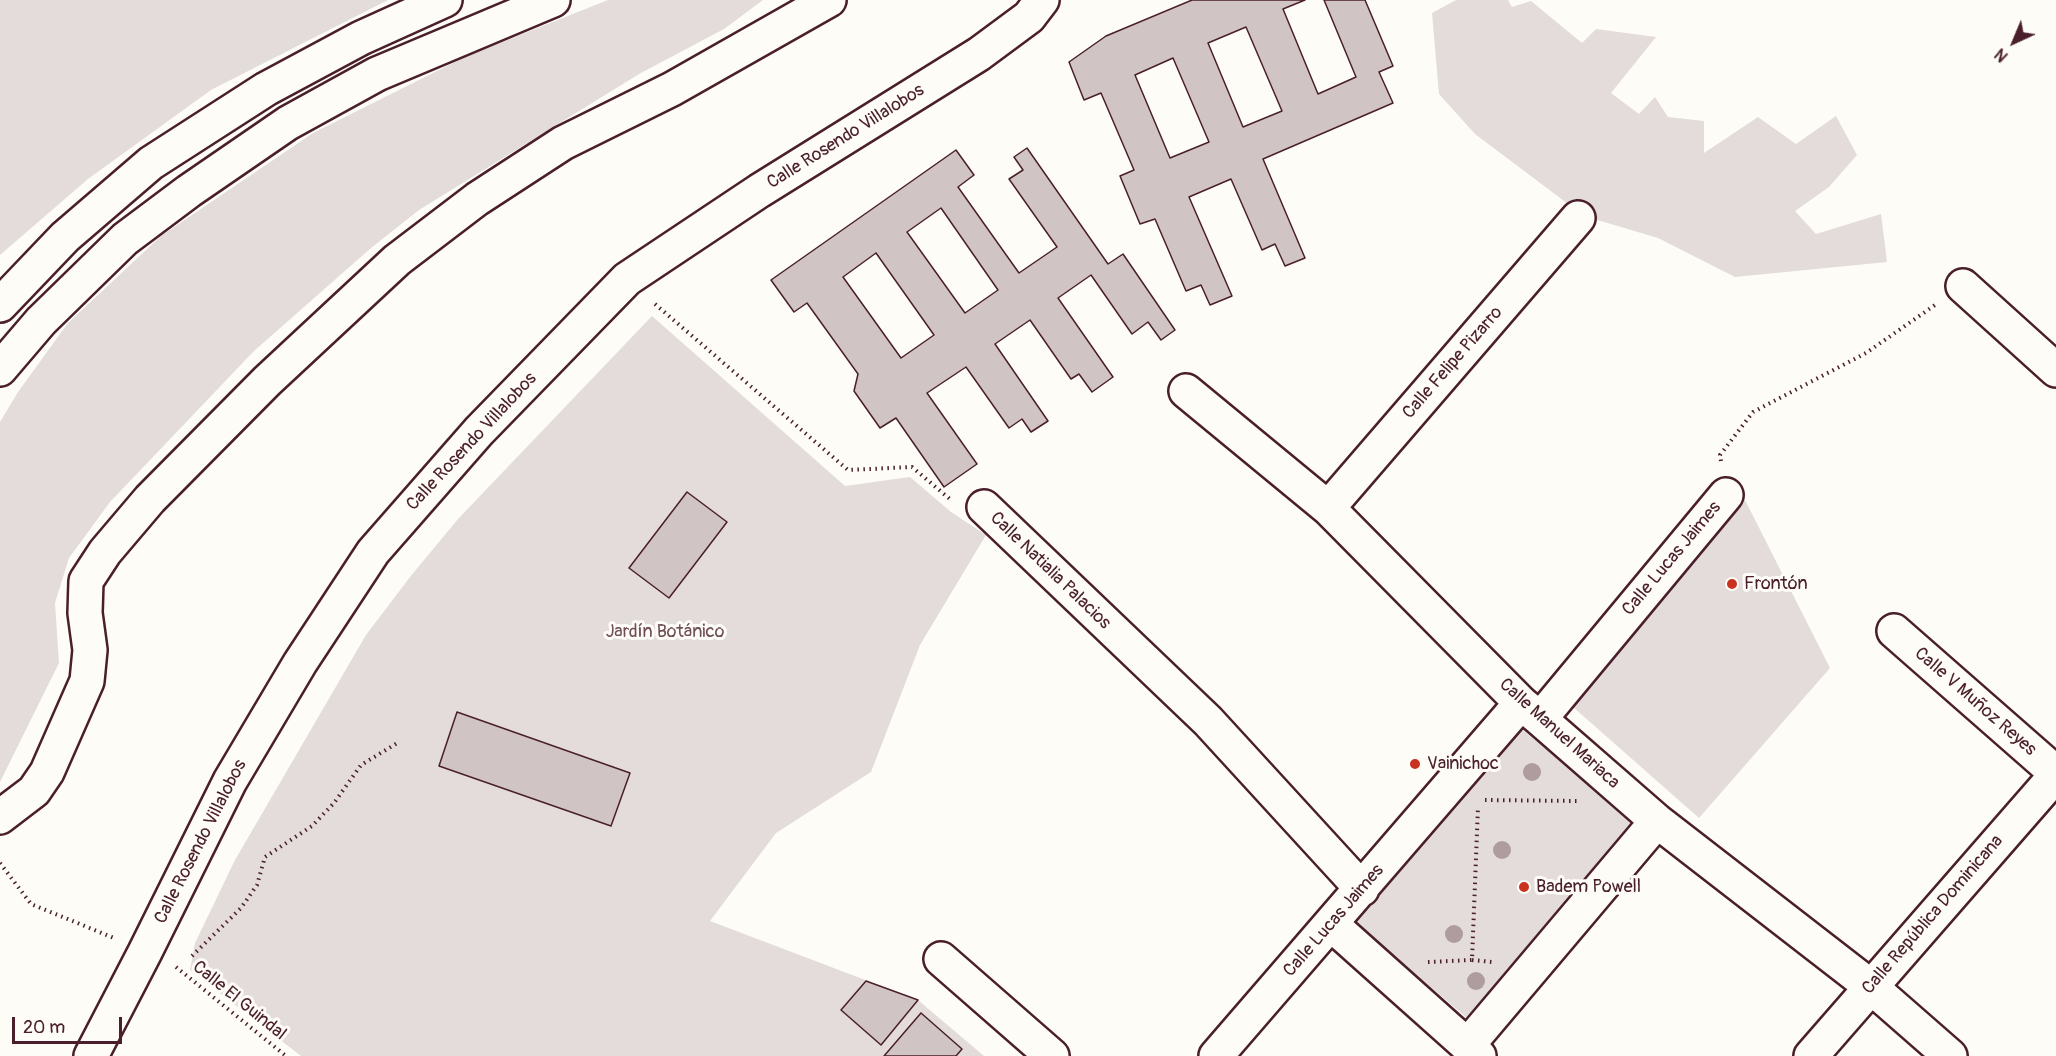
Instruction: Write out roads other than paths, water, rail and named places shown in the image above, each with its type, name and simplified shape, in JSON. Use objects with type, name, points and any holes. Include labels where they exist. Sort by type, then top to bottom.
[{"type":"street","points":[[0,305],[66,237],[151,163],[266,88],[360,38],[445,0]]},
{"type":"street","points":[[0,369],[41,321],[125,239],[189,191],[288,123],[377,74],[553,0]]},
{"type":"street","points":[[0,817],[34,791],[48,772],[87,681],[90,650],[85,613],[86,581],[105,552],[150,499],[267,381],[397,260],[477,199],[563,143],[672,89],[829,0]]},
{"type":"street","name":"Calle Rosendo Villalobos","points":[[91,1056],[230,781],[300,663],[373,552],[479,431],[627,279],[759,191],[979,54],[1029,17],[1042,0]]},
{"type":"street","name":"Calle Felipe Pizarro","points":[[1328,508],[1578,218]]},
{"type":"street","points":[[1963,285],[2056,370]]},
{"type":"street","name":"Calle Manuel Mariaca","points":[[1186,391],[1328,508],[1530,711],[1657,821],[1870,986],[1950,1056]]},
{"type":"street","name":"Calle Lucas Jaimes","points":[[1216,1056],[1362,889],[1530,711],[1726,495]]},
{"type":"street","name":"Calle Natialia Palacios","points":[[984,507],[1208,721],[1362,889]]},
{"type":"street","name":"Calle V Muñoz Reyes","points":[[1894,631],[2056,774]]},
{"type":"street","name":"Calle República Dominicana","points":[[1811,1056],[2056,774]]},
{"type":"street","points":[[1331,924],[1473,1051],[1657,821]]},
{"type":"street","points":[[942,959],[1052,1056]]},
{"type":"place","name":"Frontón","points":[[1732,584]]},
{"type":"place","name":"Vainichoc","points":[[1415,764]]},
{"type":"place","name":"Badem Powell","points":[[1524,887]]},
{"type":"park label","name":"Jardín Botánico","points":[[665,632]]}]
